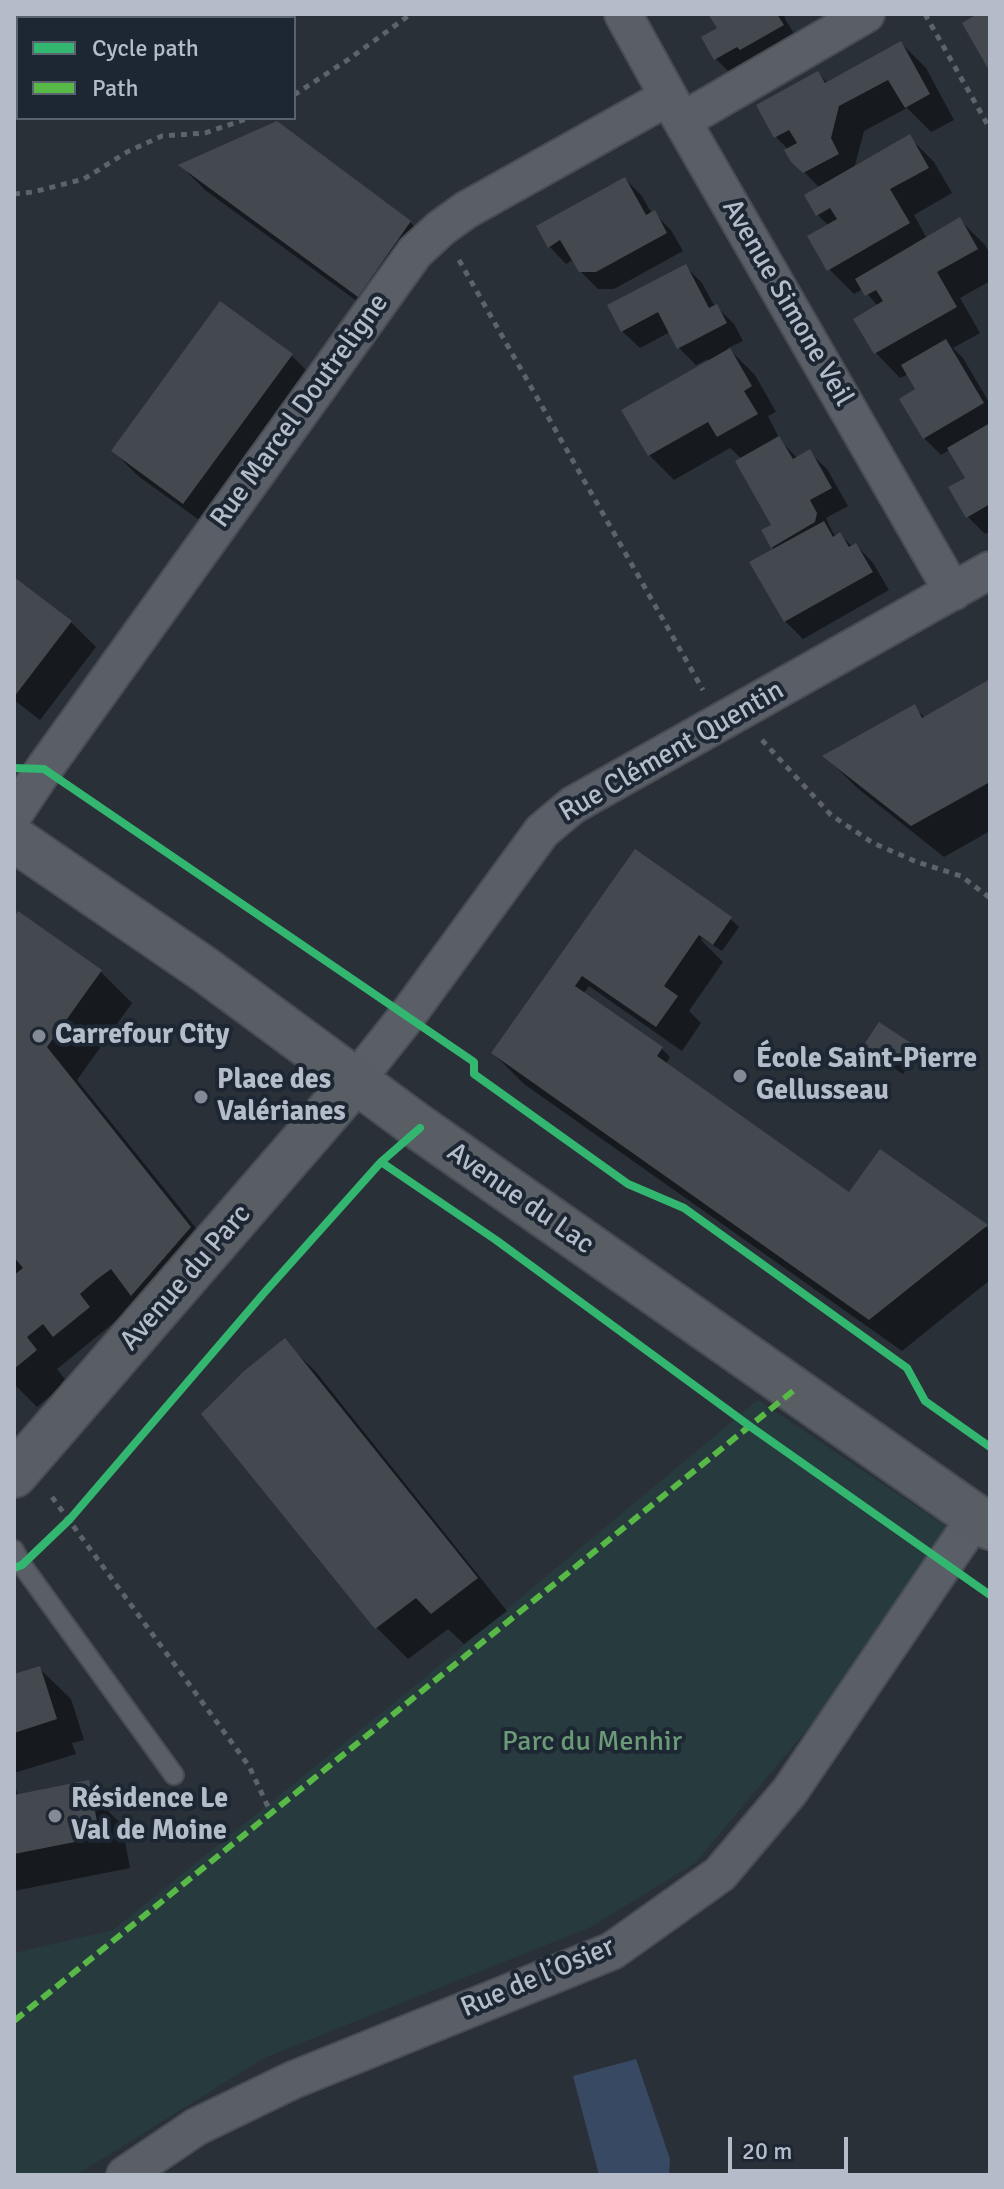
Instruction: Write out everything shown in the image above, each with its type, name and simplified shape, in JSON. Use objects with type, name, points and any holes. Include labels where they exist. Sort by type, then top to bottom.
[{"type":"street","name":"Avenue Simone Veil","points":[[623,14],[953,592]]},
{"type":"street","name":"Rue Marcel Doutreligne","points":[[14,814],[415,252],[466,210],[866,14]]},
{"type":"street","name":"Rue Clément Quentin","points":[[356,1080],[407,1016],[542,831],[573,805],[990,570]]},
{"type":"street","name":"Avenue du Lac","points":[[14,839],[204,969],[445,1146],[983,1522]]},
{"type":"street","name":"Avenue du Parc","points":[[20,1469],[356,1080]]},
{"type":"street","name":"Rue de l’Osier","points":[[125,2175],[196,2127],[293,2080],[612,1951],[720,1874],[790,1791],[983,1522]]},
{"type":"lane","points":[[18,1558],[174,1775]]},
{"type":"path","points":[[296,94],[411,14]]},
{"type":"path","points":[[925,14],[990,129]]},
{"type":"path","points":[[14,194],[84,179],[127,152],[162,136],[205,133],[243,120]]},
{"type":"path","points":[[441,228],[721,721],[765,742],[831,815],[873,843],[961,876],[990,898]]},
{"type":"path","points":[[20,1469],[70,1519],[249,1766],[271,1813]]},
{"type":"path","points":[[18,1558],[70,1519],[80,1507]]},
{"type":"green space","name":"Parc du Menhir","points":[[758,1400],[948,1528],[826,1707],[695,1863],[591,1927],[264,2058],[76,2175],[14,2175],[14,1953],[113,1930],[417,1684]]},
{"type":"water","points":[[636,2059],[670,2159],[669,2175],[599,2175],[573,2076]]},
{"type":"building","points":[[708,14],[777,14],[784,25],[740,50],[737,47],[714,60],[701,37],[717,28]]},
{"type":"building","points":[[977,14],[990,14],[990,72],[962,23]]},
{"type":"building","points":[[901,41],[930,94],[905,108],[888,80],[839,106],[831,138],[839,154],[803,173],[784,150],[797,143],[789,130],[774,138],[756,105],[818,71],[825,83]]},
{"type":"building","points":[[277,121],[411,221],[358,297],[178,165]]},
{"type":"building","points":[[910,134],[929,168],[890,189],[910,223],[827,271],[807,236],[837,219],[830,208],[816,216],[804,195]]},
{"type":"building","points":[[625,177],[646,215],[655,210],[667,233],[596,272],[579,272],[560,240],[548,248],[536,226]]},
{"type":"building","points":[[960,217],[978,249],[937,272],[957,307],[874,354],[853,319],[883,301],[876,290],[865,296],[855,279]]},
{"type":"building","points":[[686,264],[709,308],[717,304],[727,323],[677,349],[658,312],[621,332],[607,305]]},
{"type":"building","points":[[220,301],[293,354],[183,504],[111,451]]},
{"type":"building","points":[[946,339],[984,403],[923,439],[899,399],[915,389],[901,365]]},
{"type":"building","points":[[730,348],[752,386],[744,391],[758,414],[717,437],[708,422],[648,456],[621,410]]},
{"type":"building","points":[[990,423],[990,504],[966,518],[948,487],[965,478],[947,448]]},
{"type":"building","points":[[779,436],[793,459],[810,449],[832,488],[810,500],[817,513],[815,522],[771,548],[761,530],[771,525],[735,461]]},
{"type":"building","points":[[824,521],[833,537],[840,532],[849,547],[856,543],[873,572],[784,622],[749,562]]},
{"type":"building","points":[[14,577],[72,621],[14,697]]},
{"type":"building","points":[[990,679],[990,782],[911,826],[822,756],[915,704],[922,718]]},
{"type":"building","points":[[635,849],[732,917],[713,945],[699,935],[664,986],[678,996],[656,1027],[582,976],[575,986],[663,1047],[657,1056],[849,1192],[880,1149],[988,1225],[869,1320],[491,1053]]},
{"type":"building","points":[[18,911],[102,970],[47,1047],[191,1227],[131,1296],[111,1269],[96,1280],[80,1294],[90,1307],[53,1337],[43,1324],[27,1337],[37,1350],[14,1369],[14,1275],[23,1268],[14,1257],[14,917]]},
{"type":"building","points":[[879,1022],[911,1043],[894,1067],[863,1046]]},
{"type":"building","points":[[285,1338],[478,1578],[431,1614],[416,1598],[375,1629],[201,1414],[244,1371]]},
{"type":"building","name":"Résidence Le Val de Moine","points":[[40,1666],[57,1719],[14,1733],[14,1674]]},
{"type":"building","name":"Résidence Le Val de Moine","points":[[89,1780],[100,1837],[14,1854],[14,1795]]},
{"type":"marked path","points":[[14,2021],[793,1391]]},
{"type":"cycle path","points":[[14,768],[44,769],[474,1062],[474,1074],[628,1184],[684,1208],[907,1368],[925,1401],[990,1447]]},
{"type":"cycle path","points":[[14,1568],[22,1565],[70,1519],[381,1162],[420,1128]]},
{"type":"cycle path","points":[[381,1162],[496,1240],[751,1427],[990,1595]]},
{"type":"place","name":"Carrefour City","points":[[39,1036]]},
{"type":"place","name":"École Saint-Pierre Gellusseau","points":[[740,1076]]},
{"type":"place","name":"Place des Valérianes","points":[[201,1097]]},
{"type":"place","name":"Résidence Le Val de Moine","points":[[55,1816]]}]
